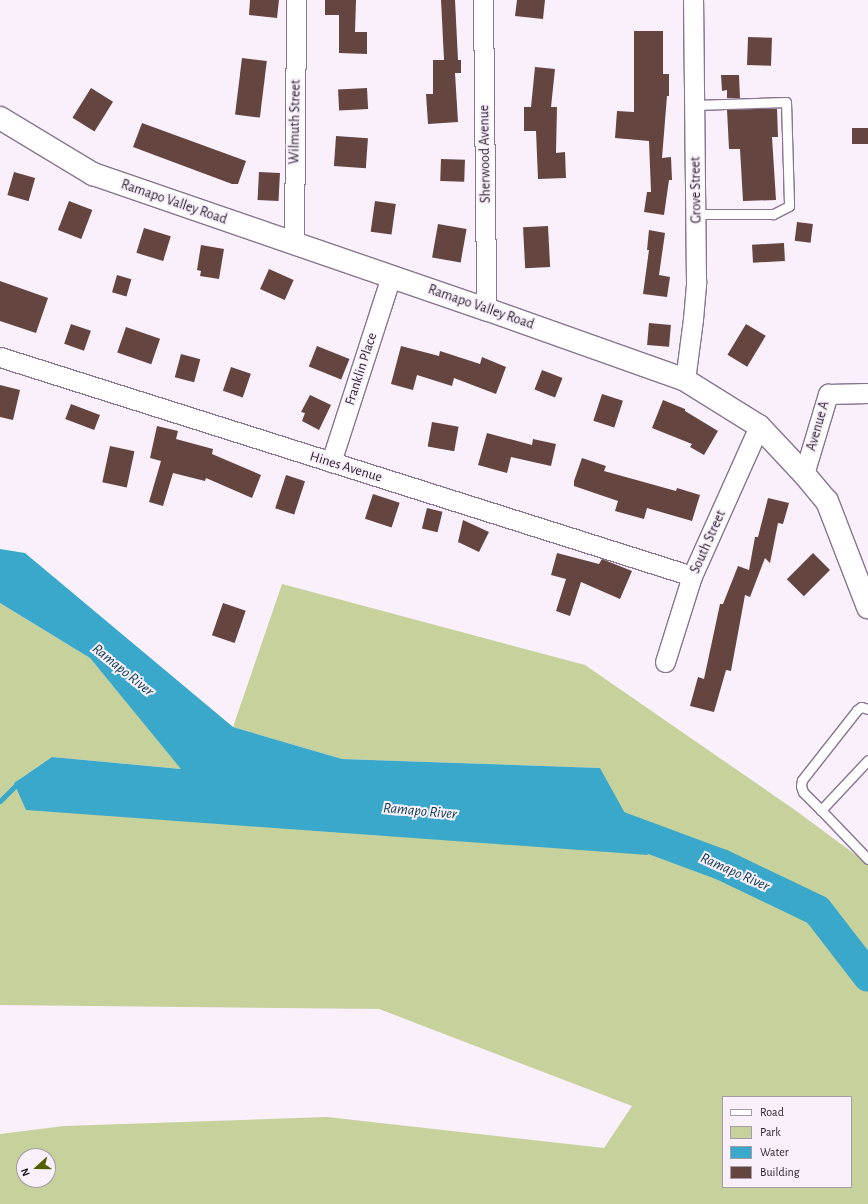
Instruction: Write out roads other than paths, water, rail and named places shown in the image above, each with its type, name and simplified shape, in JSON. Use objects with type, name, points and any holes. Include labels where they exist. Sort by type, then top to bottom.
[{"type":"main road","name":"Ramapo Valley Road","points":[[0,118],[93,174],[486,309],[685,380],[759,426],[827,501],[868,607]]},
{"type":"street","name":"Wilmuth Street","points":[[294,243],[296,0]]},
{"type":"street","name":"Sherwood Avenue","points":[[483,0],[486,309]]},
{"type":"street","name":"Grove Street","points":[[685,380],[696,289],[693,0]]},
{"type":"street","name":"Franklin Place","points":[[331,462],[391,276]]},
{"type":"street","name":"Hines Avenue","points":[[0,358],[692,576]]},
{"type":"street","name":"Avenue A","points":[[804,474],[828,394],[868,393]]},
{"type":"street","name":"South Street","points":[[665,662],[692,576],[759,426]]},
{"type":"lane","points":[[695,105],[786,102],[789,199],[789,206],[773,214],[696,214]]},
{"type":"lane","points":[[868,710],[861,707],[857,710],[802,780],[800,786],[803,792],[868,859]]},
{"type":"lane","points":[[820,810],[868,760]]},
{"type":"water","points":[[0,549],[25,553],[233,727],[342,759],[600,768],[648,855],[26,810],[14,783],[52,757],[181,769],[90,658],[0,603]]},
{"type":"waterway","points":[[0,801],[19,782]]},
{"type":"waterway","name":"Ramapo River","points":[[594,822],[610,823],[721,864],[817,910],[868,976]]}]
